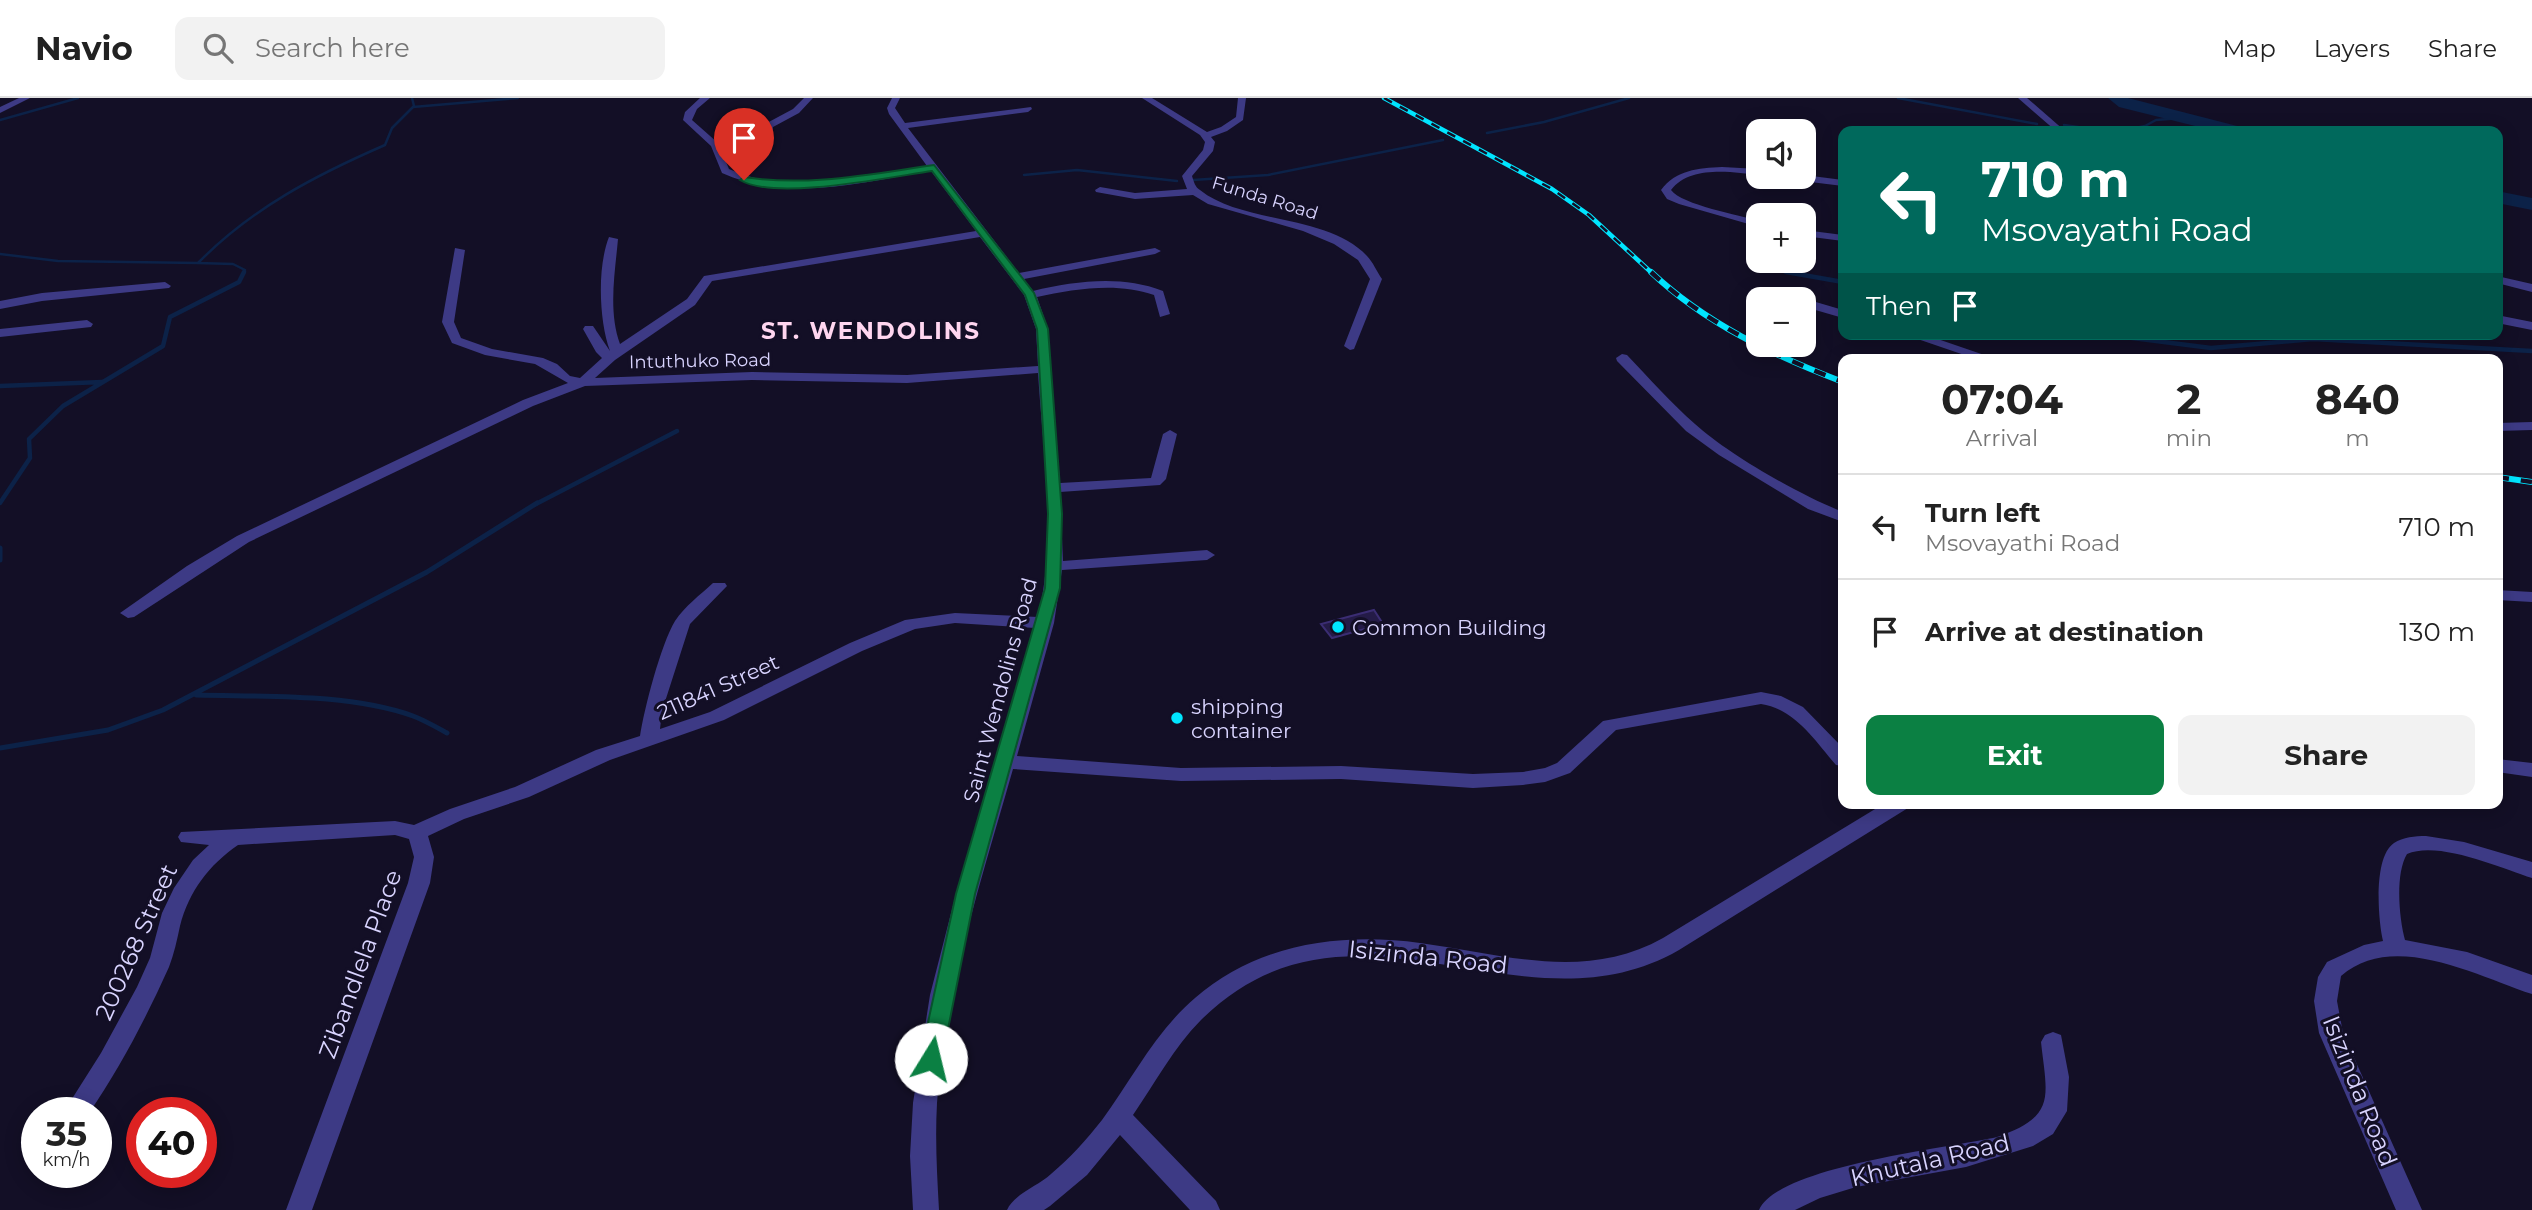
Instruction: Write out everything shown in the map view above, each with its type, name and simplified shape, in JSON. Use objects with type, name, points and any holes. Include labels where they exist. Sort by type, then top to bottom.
[{"type":"street","points":[[0,110],[26,98]]},
{"type":"street","points":[[706,98],[691,108],[688,116],[691,127],[717,146],[725,171],[757,183],[816,184],[934,168]]},
{"type":"street","points":[[770,135],[768,126],[796,111],[809,98]]},
{"type":"street","name":"Saint Wendolins Road","points":[[896,98],[891,108],[903,127],[1030,295],[1042,329],[1053,488],[1055,566],[1045,623],[966,894],[935,1033],[924,1112],[922,1171],[926,1210]]},
{"type":"street","points":[[1146,98],[1206,135],[1224,129],[1240,118],[1242,98]]},
{"type":"street","points":[[2022,98],[2055,126]]},
{"type":"street","points":[[903,127],[1028,110]]},
{"type":"street","name":"Funda Road","points":[[1206,135],[1210,145],[1208,151],[1186,176],[1187,186],[1192,192],[1214,204],[1323,234],[1346,244],[1363,256],[1376,279],[1350,346]]},
{"type":"street","points":[[1746,171],[1723,168],[1704,170],[1671,183],[1666,190],[1671,197],[1683,202],[1746,220]]},
{"type":"street","points":[[1816,180],[1838,182]]},
{"type":"street","points":[[1100,190],[1135,196],[1192,192]]},
{"type":"street","points":[[128,613],[193,569],[243,540],[528,403],[583,382],[610,358],[691,302],[704,282],[715,276],[984,233]]},
{"type":"street","points":[[1816,235],[1838,237]]},
{"type":"street","points":[[610,358],[608,285],[613,239]]},
{"type":"street","name":"Intuthuko Road","points":[[459,250],[448,322],[456,340],[489,352],[538,360],[552,366],[566,379],[583,382],[772,376],[862,380],[1045,369]]},
{"type":"street","points":[[1017,277],[1155,251]]},
{"type":"street","points":[[2503,281],[2532,288]]},
{"type":"street","points":[[0,305],[42,297],[165,286]]},
{"type":"street","points":[[1030,295],[1076,287],[1141,288],[1160,295],[1164,314]]},
{"type":"street","points":[[1816,306],[1838,313]]},
{"type":"street","points":[[2503,320],[2532,326]]},
{"type":"street","points":[[0,333],[87,324]]},
{"type":"street","points":[[589,330],[602,352],[610,358],[662,378]]},
{"type":"street","points":[[1928,340],[1974,354]]},
{"type":"street","points":[[1622,358],[1691,428],[1724,452],[1793,495],[1838,515]]},
{"type":"street","points":[[2503,427],[2532,426]]},
{"type":"street","points":[[1053,488],[1156,482],[1170,441],[1170,433]]},
{"type":"street","points":[[1055,566],[1207,555]]},
{"type":"street","points":[[649,741],[653,712],[682,624],[719,586]]},
{"type":"street","points":[[2503,595],[2532,597]]},
{"type":"street","name":"211841 Street","points":[[416,833],[457,814],[522,792],[603,755],[717,716],[856,647],[911,624],[955,618],[1045,623]]},
{"type":"street","points":[[1006,762],[1153,774],[1339,772],[1461,782],[1496,781],[1552,773],[1572,764],[1599,732],[1618,723],[1761,698],[1788,704],[1838,755]]},
{"type":"street","points":[[2503,766],[2532,770]]},
{"type":"street","name":"Isizinda Road","points":[[1020,1210],[1062,1184],[1118,1116],[1181,1026],[1210,998],[1247,973],[1294,955],[1345,946],[1449,954],[1541,970],[1585,972],[1626,965],[1644,959],[1671,944],[1886,809]]},
{"type":"street","points":[[188,837],[233,838],[394,828],[416,833]]},
{"type":"street","name":"Zibandlela Place","points":[[299,1210],[419,883],[424,864],[424,844],[416,833]]},
{"type":"street","name":"200268 Street","points":[[85,1097],[120,1042],[158,966],[172,916],[193,871],[215,849],[233,838]]},
{"type":"street","points":[[2397,949],[2389,926],[2388,910],[2393,861],[2403,847],[2439,844],[2532,870]]},
{"type":"street","name":"Isizinda Road","points":[[2409,1210],[2331,1032],[2326,1007],[2326,987],[2334,968],[2359,955],[2397,949],[2455,956],[2532,985]]},
{"type":"street","name":"Khutala Road","points":[[1772,1210],[1786,1200],[1822,1185],[1859,1174],[2000,1149],[2043,1129],[2055,1113],[2058,1089],[2053,1041]]},
{"type":"street","points":[[1118,1116],[1207,1210]]},
{"type":"building","points":[[1374,610],[1383,624],[1332,638],[1321,624]]},
{"type":"waterway","points":[[0,120],[78,98]]},
{"type":"waterway","points":[[412,98],[413,107]]},
{"type":"waterway","points":[[413,107],[518,98]]},
{"type":"waterway","points":[[1487,133],[1544,122],[1629,98]]},
{"type":"waterway","points":[[1898,98],[2037,124]]},
{"type":"waterway","points":[[2116,98],[2125,103],[2215,126]]},
{"type":"waterway","points":[[2121,101],[2125,98]]},
{"type":"waterway","points":[[198,263],[263,209],[334,168],[385,145],[392,128],[413,107]]},
{"type":"waterway","points":[[2145,126],[2156,120],[2182,118]]},
{"type":"waterway","points":[[2064,125],[2071,126]]},
{"type":"waterway","points":[[1193,180],[1268,175],[1443,140]]},
{"type":"waterway","points":[[1024,175],[1077,170],[1177,181]]},
{"type":"waterway","points":[[2503,198],[2532,204]]},
{"type":"waterway","points":[[0,254],[58,261],[198,263]]},
{"type":"waterway","points":[[0,503],[30,458],[29,439],[63,406],[163,346],[170,317],[239,282],[245,270],[233,264],[198,263]]},
{"type":"waterway","points":[[1790,273],[1796,274]]},
{"type":"waterway","points":[[1792,273],[1838,281]]},
{"type":"waterway","points":[[2148,340],[2211,348],[2302,340]]},
{"type":"waterway","points":[[2331,340],[2532,351]]},
{"type":"waterway","points":[[0,386],[102,382]]},
{"type":"waterway","points":[[534,505],[677,431]]},
{"type":"waterway","points":[[0,748],[108,730],[163,710],[427,572],[537,503]]},
{"type":"waterway","points":[[0,548],[0,560]]},
{"type":"waterway","points":[[196,695],[306,698],[361,703],[413,716],[447,733]]},
{"type":"railway","points":[[1384,98],[1552,189],[1589,215],[1653,274]]},
{"type":"railway","points":[[1651,272],[1672,291],[1717,323],[1791,361],[1838,380]]},
{"type":"railway","points":[[2503,478],[2532,482]]},
{"type":"place","name":"Common Building","points":[[1338,627]]},
{"type":"place","name":"shipping container","points":[[1177,718]]},
{"type":"district","name":"ST. WENDOLINS","points":[[871,331]]},
{"type":"route","points":[[744,180],[776,185],[816,184],[934,168],[1030,295],[1042,329],[1055,514],[1053,588],[1006,762],[966,894],[931,1059]]}]
